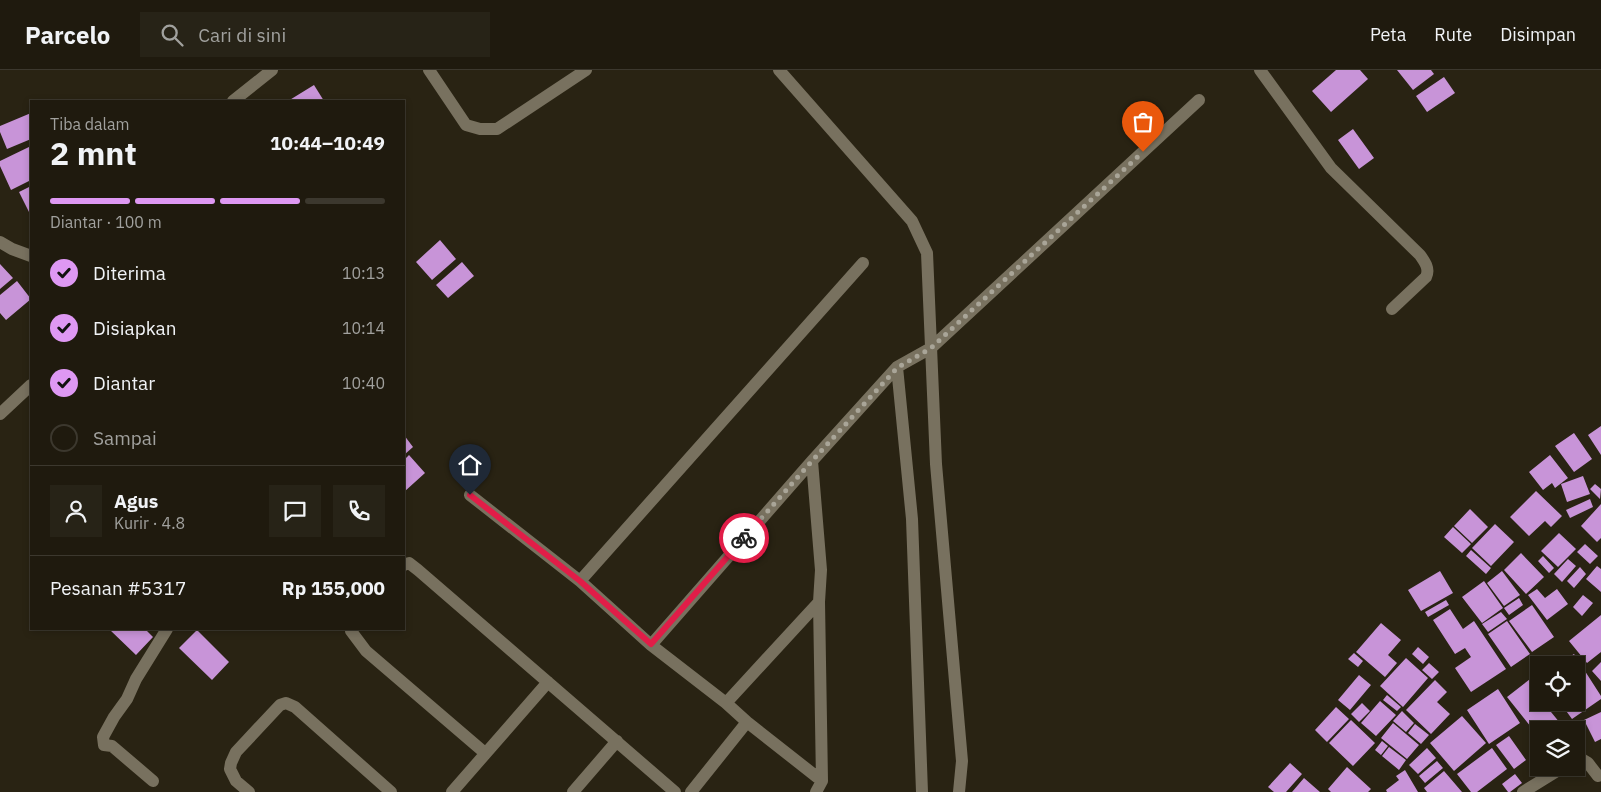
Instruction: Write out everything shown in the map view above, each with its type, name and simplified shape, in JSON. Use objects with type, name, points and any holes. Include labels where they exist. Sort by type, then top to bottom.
[{"type":"street","points":[[234,100],[272,70]]},
{"type":"street","points":[[429,70],[466,124],[480,129],[497,129],[586,70]]},
{"type":"street","points":[[779,70],[912,221],[927,253],[936,464],[962,761],[959,792]]},
{"type":"street","points":[[1260,70],[1331,168],[1420,255],[1426,265],[1428,272],[1426,277],[1392,309]]},
{"type":"street","points":[[651,644],[812,461],[897,368],[931,348],[1199,100]]},
{"type":"street","points":[[0,242],[30,256]]},
{"type":"street","points":[[580,581],[863,263]]},
{"type":"street","points":[[897,368],[912,519],[922,792]]},
{"type":"street","points":[[0,414],[30,386]]},
{"type":"street","points":[[812,461],[821,570],[818,602],[819,786]]},
{"type":"street","points":[[470,495],[580,581],[651,644],[726,703],[819,786]]},
{"type":"street","points":[[405,565],[409,563],[418,570],[675,792]]},
{"type":"street","points":[[726,703],[818,602]]},
{"type":"street","points":[[153,781],[112,746],[104,745],[103,737],[166,630]]},
{"type":"street","points":[[351,630],[366,651],[485,753]]},
{"type":"street","points":[[452,792],[548,682]]},
{"type":"street","points":[[249,792],[236,781],[230,769],[231,764],[236,752],[280,705],[286,703],[295,707],[391,792]]},
{"type":"street","points":[[691,792],[747,722]]},
{"type":"street","points":[[573,792],[617,741]]},
{"type":"street","points":[[1585,761],[1600,776]]},
{"type":"street","points":[[1523,792],[1549,776]]},
{"type":"building","points":[[1336,70],[1360,70],[1368,79],[1331,112],[1312,91]]},
{"type":"building","points":[[1397,70],[1431,70],[1434,74],[1413,90]]},
{"type":"building","points":[[1444,77],[1455,93],[1427,112],[1416,96]]},
{"type":"building","points":[[314,85],[323,100],[290,100]]},
{"type":"building","points":[[30,113],[30,139],[7,149],[0,132],[0,126]]},
{"type":"building","points":[[1353,129],[1374,158],[1359,169],[1338,140]]},
{"type":"building","points":[[30,146],[30,180],[11,190],[0,166],[0,161]]},
{"type":"building","points":[[30,186],[30,212],[29,212],[19,192]]},
{"type":"building","points":[[440,240],[456,259],[432,280],[416,262]]},
{"type":"building","points":[[462,262],[474,276],[448,298],[436,285]]},
{"type":"building","points":[[0,264],[13,278],[0,289]]},
{"type":"building","points":[[17,281],[30,300],[6,320],[0,313],[0,295]]},
{"type":"building","points":[[1601,426],[1601,455],[1588,435]]},
{"type":"building","points":[[1574,433],[1592,459],[1574,472],[1555,446]]},
{"type":"building","points":[[405,436],[413,447],[405,454]]},
{"type":"building","points":[[409,455],[425,473],[405,491],[405,459]]},
{"type":"building","points":[[1550,455],[1568,478],[1555,488],[1552,483],[1543,490],[1529,472]]},
{"type":"building","points":[[1583,476],[1590,494],[1567,502],[1561,484]]},
{"type":"building","points":[[1595,484],[1601,489],[1600,499],[1590,489]]},
{"type":"building","points":[[1536,491],[1562,516],[1551,527],[1545,521],[1529,536],[1510,517]]},
{"type":"building","points":[[1590,499],[1593,507],[1570,518],[1566,510]]},
{"type":"building","points":[[1601,504],[1601,538],[1597,542],[1581,526]]},
{"type":"building","points":[[1470,509],[1488,527],[1472,543],[1454,526]]},
{"type":"building","points":[[1495,524],[1514,542],[1491,566],[1472,548]]},
{"type":"building","points":[[1453,527],[1471,544],[1462,553],[1444,537]]},
{"type":"building","points":[[1559,533],[1576,549],[1558,567],[1541,551]]},
{"type":"building","points":[[1585,544],[1598,556],[1590,564],[1577,552]]},
{"type":"building","points":[[1471,550],[1491,568],[1486,574],[1466,556]]},
{"type":"building","points":[[1521,553],[1544,577],[1526,594],[1504,570]]},
{"type":"building","points":[[1543,556],[1554,568],[1549,573],[1538,561]]},
{"type":"building","points":[[1568,559],[1576,566],[1562,582],[1554,574]]},
{"type":"building","points":[[1597,566],[1601,569],[1601,592],[1586,579]]},
{"type":"building","points":[[1580,567],[1586,574],[1574,588],[1567,581]]},
{"type":"building","points":[[1440,571],[1453,593],[1421,611],[1408,590]]},
{"type":"building","points":[[1502,571],[1520,595],[1504,606],[1487,583]]},
{"type":"building","points":[[1484,581],[1503,608],[1482,623],[1462,597]]},
{"type":"building","points":[[1537,589],[1545,598],[1557,589],[1568,604],[1547,620],[1528,595]]},
{"type":"building","points":[[1583,595],[1593,603],[1582,616],[1573,607]]},
{"type":"building","points":[[1519,598],[1523,605],[1509,615],[1504,608]]},
{"type":"building","points":[[1446,600],[1449,605],[1428,617],[1425,612]]},
{"type":"building","points":[[1532,605],[1554,637],[1532,652],[1509,621]]},
{"type":"building","points":[[1450,609],[1463,629],[1474,621],[1506,669],[1471,692],[1455,668],[1471,657],[1465,648],[1455,654],[1433,620]]},
{"type":"building","points":[[1501,612],[1507,619],[1488,632],[1482,624]]},
{"type":"building","points":[[1601,615],[1601,652],[1587,663],[1585,656],[1581,656],[1569,641]]},
{"type":"building","points":[[1507,621],[1530,654],[1511,667],[1488,634]]},
{"type":"building","points":[[1381,623],[1401,640],[1388,655],[1397,663],[1385,677],[1356,652]]},
{"type":"building","points":[[110,630],[146,630],[153,637],[136,655]]},
{"type":"building","points":[[197,630],[229,662],[212,680],[179,648]]},
{"type":"building","points":[[1418,647],[1429,657],[1423,664],[1412,654]]},
{"type":"building","points":[[1354,653],[1363,661],[1358,667],[1348,659]]},
{"type":"building","points":[[1406,658],[1428,678],[1403,707],[1380,686]]},
{"type":"building","points":[[1601,662],[1601,681],[1592,671]]},
{"type":"building","points":[[1429,663],[1439,672],[1432,679],[1422,670]]},
{"type":"building","points":[[1585,671],[1601,696],[1601,699],[1585,710]]},
{"type":"building","points":[[1359,675],[1371,685],[1350,710],[1338,700]]},
{"type":"building","points":[[1530,679],[1530,711],[1552,711],[1558,721],[1530,721],[1530,726],[1507,697]]},
{"type":"building","points":[[1435,680],[1447,692],[1437,702],[1450,714],[1431,734],[1406,710]]},
{"type":"building","points":[[1498,689],[1520,723],[1489,744],[1467,710]]},
{"type":"building","points":[[1387,695],[1401,707],[1397,711],[1383,700]]},
{"type":"building","points":[[1380,701],[1396,715],[1376,736],[1361,723]]},
{"type":"building","points":[[1362,703],[1370,711],[1359,722],[1351,714]]},
{"type":"building","points":[[1336,707],[1349,719],[1327,742],[1315,730]]},
{"type":"building","points":[[1402,711],[1414,723],[1406,732],[1393,721]]},
{"type":"building","points":[[1566,711],[1584,711],[1572,719]]},
{"type":"building","points":[[1601,712],[1601,739],[1595,742],[1584,720]]},
{"type":"building","points":[[1462,716],[1486,743],[1454,771],[1430,743]]},
{"type":"building","points":[[1351,720],[1375,743],[1353,766],[1329,743]]},
{"type":"building","points":[[1393,723],[1419,745],[1407,759],[1381,738]]},
{"type":"building","points":[[1415,724],[1429,735],[1421,744],[1408,733]]},
{"type":"building","points":[[1509,736],[1526,760],[1514,769],[1496,745]]},
{"type":"building","points":[[1382,741],[1388,746],[1381,755],[1375,750]]},
{"type":"building","points":[[1389,747],[1406,760],[1399,770],[1382,756]]},
{"type":"building","points":[[1427,748],[1436,758],[1418,774],[1409,765]]},
{"type":"building","points":[[1492,748],[1507,769],[1477,792],[1471,792],[1457,774]]},
{"type":"building","points":[[1437,761],[1443,768],[1425,783],[1419,776]]},
{"type":"building","points":[[1290,763],[1302,774],[1286,792],[1274,792],[1268,787]]},
{"type":"building","points":[[1347,767],[1371,789],[1368,792],[1331,792],[1328,789]]},
{"type":"building","points":[[1405,770],[1418,792],[1387,792],[1386,790],[1399,780],[1396,776]]},
{"type":"building","points":[[1444,771],[1462,792],[1427,792],[1424,788]]},
{"type":"building","points":[[1515,774],[1522,783],[1508,792],[1502,784]]},
{"type":"building","points":[[1304,778],[1320,792],[1292,792]]},
{"type":"way so far","points":[[744,538],[897,368],[931,348],[1143,152]]},
{"type":"route","points":[[470,495],[580,581],[651,644],[744,538]]}]
